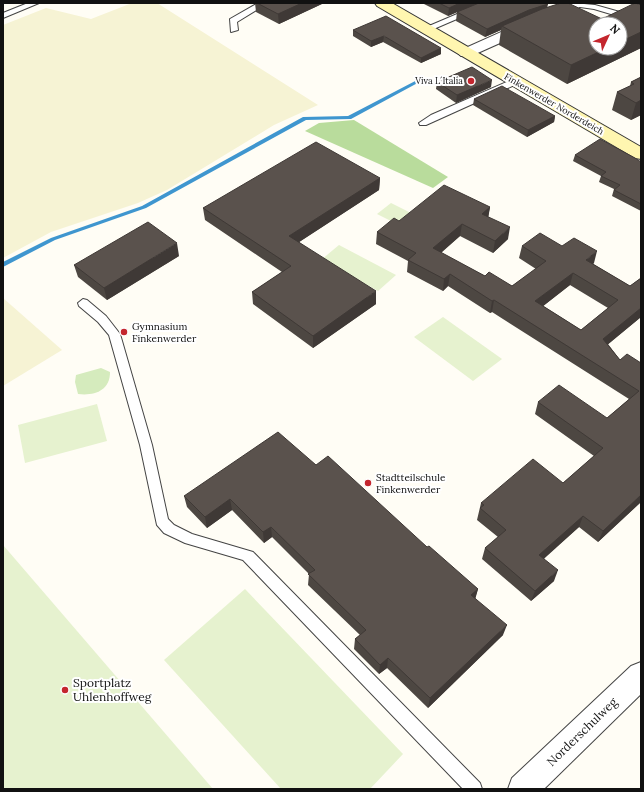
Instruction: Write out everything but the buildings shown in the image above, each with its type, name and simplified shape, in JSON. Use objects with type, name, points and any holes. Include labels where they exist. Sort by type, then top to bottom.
[{"type":"street","name":"Finkenwerder Norderdeich","points":[[382,3],[641,154]]},
{"type":"street","points":[[466,53],[533,23],[564,13],[576,4]]},
{"type":"street","name":"Norderschulweg","points":[[523,789],[641,675]]},
{"type":"lane","points":[[3,16],[35,3]]},
{"type":"lane","points":[[234,30],[233,21],[264,3]]},
{"type":"lane","points":[[426,29],[490,3]]},
{"type":"lane","points":[[576,4],[607,10],[641,21]]},
{"type":"lane","points":[[422,123],[447,110],[483,98],[516,81]]},
{"type":"lane","points":[[82,303],[102,319],[114,334],[146,445],[162,521],[167,528],[180,535],[237,550],[248,556],[474,789]]},
{"type":"shaded area","points":[[132,3],[157,3],[318,105],[274,125],[167,190],[138,203],[51,232],[3,258],[3,25],[46,8],[91,19]]},
{"type":"shaded area","points":[[3,298],[62,350],[3,386]]},
{"type":"green space","points":[[354,120],[448,177],[433,188],[305,131],[319,123]]},
{"type":"green space","points":[[391,203],[411,213],[429,240],[377,214]]},
{"type":"green space","points":[[339,245],[396,275],[378,291],[321,260]]},
{"type":"green space","points":[[443,317],[502,359],[473,381],[414,337]]},
{"type":"green space","points":[[101,368],[110,372],[107,384],[104,388],[95,393],[78,394],[75,382],[76,375]]},
{"type":"green space","points":[[97,404],[107,441],[25,463],[18,425]]},
{"type":"green space","name":"Sportplatz Uhlenhoffweg","points":[[3,545],[213,789],[3,789]]},
{"type":"green space","points":[[245,589],[403,754],[370,789],[281,789],[164,660]]},
{"type":"waterway","points":[[3,265],[53,239],[144,207],[305,118],[349,118],[423,79]]},
{"type":"place","name":"Viva L´Italia","points":[[471,81]]},
{"type":"place","name":"Gymnasium Finkenwerder","points":[[124,332]]},
{"type":"place","name":"Stadtteilschule Finkenwerder","points":[[368,483]]},
{"type":"place","name":"Sportplatz Uhlenhoffweg","points":[[65,690]]}]
